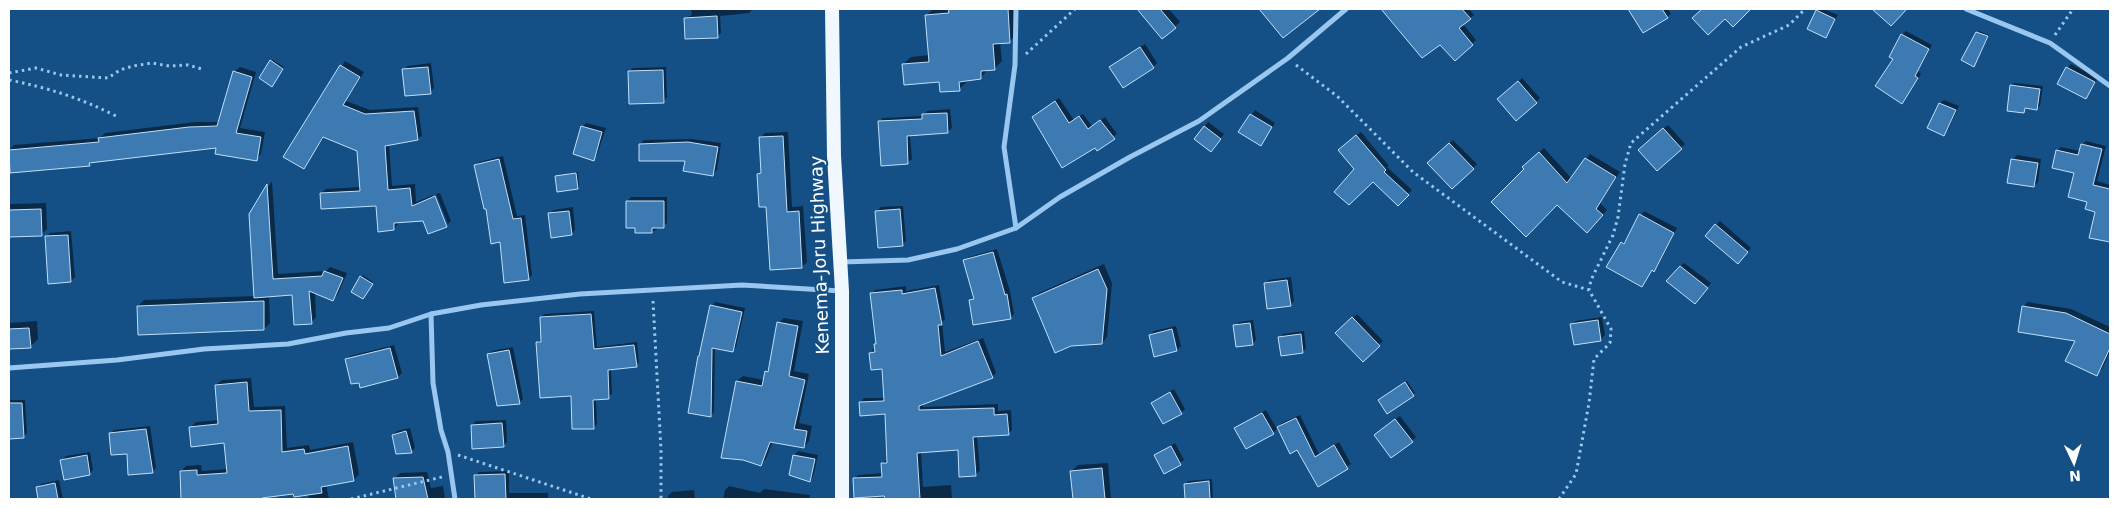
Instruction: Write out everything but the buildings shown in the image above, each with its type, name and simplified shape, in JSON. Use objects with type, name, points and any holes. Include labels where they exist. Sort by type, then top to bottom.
[{"type":"highway","name":"Kenema-Joru Highway","points":[[832,9],[834,156],[842,291],[842,499]]},
{"type":"street","points":[[1016,9],[1015,65],[1004,147],[1016,228]]},
{"type":"street","points":[[841,262],[908,260],[957,249],[1016,228],[1060,197],[1130,157],[1199,121],[1288,58],[1346,9]]},
{"type":"street","points":[[1966,9],[2050,43],[2110,86]]},
{"type":"street","points":[[9,368],[118,360],[204,349],[288,344],[346,333],[389,328],[431,314],[481,305],[580,294],[742,285],[842,291]]},
{"type":"street","points":[[431,314],[433,383],[441,430],[448,452],[455,499]]},
{"type":"path","points":[[1015,65],[1075,9]]},
{"type":"path","points":[[1559,499],[1576,474],[1589,403],[1594,359],[1610,344],[1611,329],[1589,290],[1590,280],[1613,235],[1618,217],[1625,164],[1631,143],[1740,47],[1789,25],[1805,9]]},
{"type":"path","points":[[2050,43],[2073,9]]},
{"type":"path","points":[[1288,58],[1337,96],[1413,172],[1562,282],[1589,290]]},
{"type":"path","points":[[9,73],[36,68],[61,74],[108,78],[120,70],[152,63],[169,66],[188,65],[202,69]]},
{"type":"path","points":[[9,80],[46,87],[116,116]]},
{"type":"path","points":[[652,290],[661,450],[661,499]]},
{"type":"path","points":[[448,452],[591,499]]},
{"type":"path","points":[[351,499],[452,476]]}]
